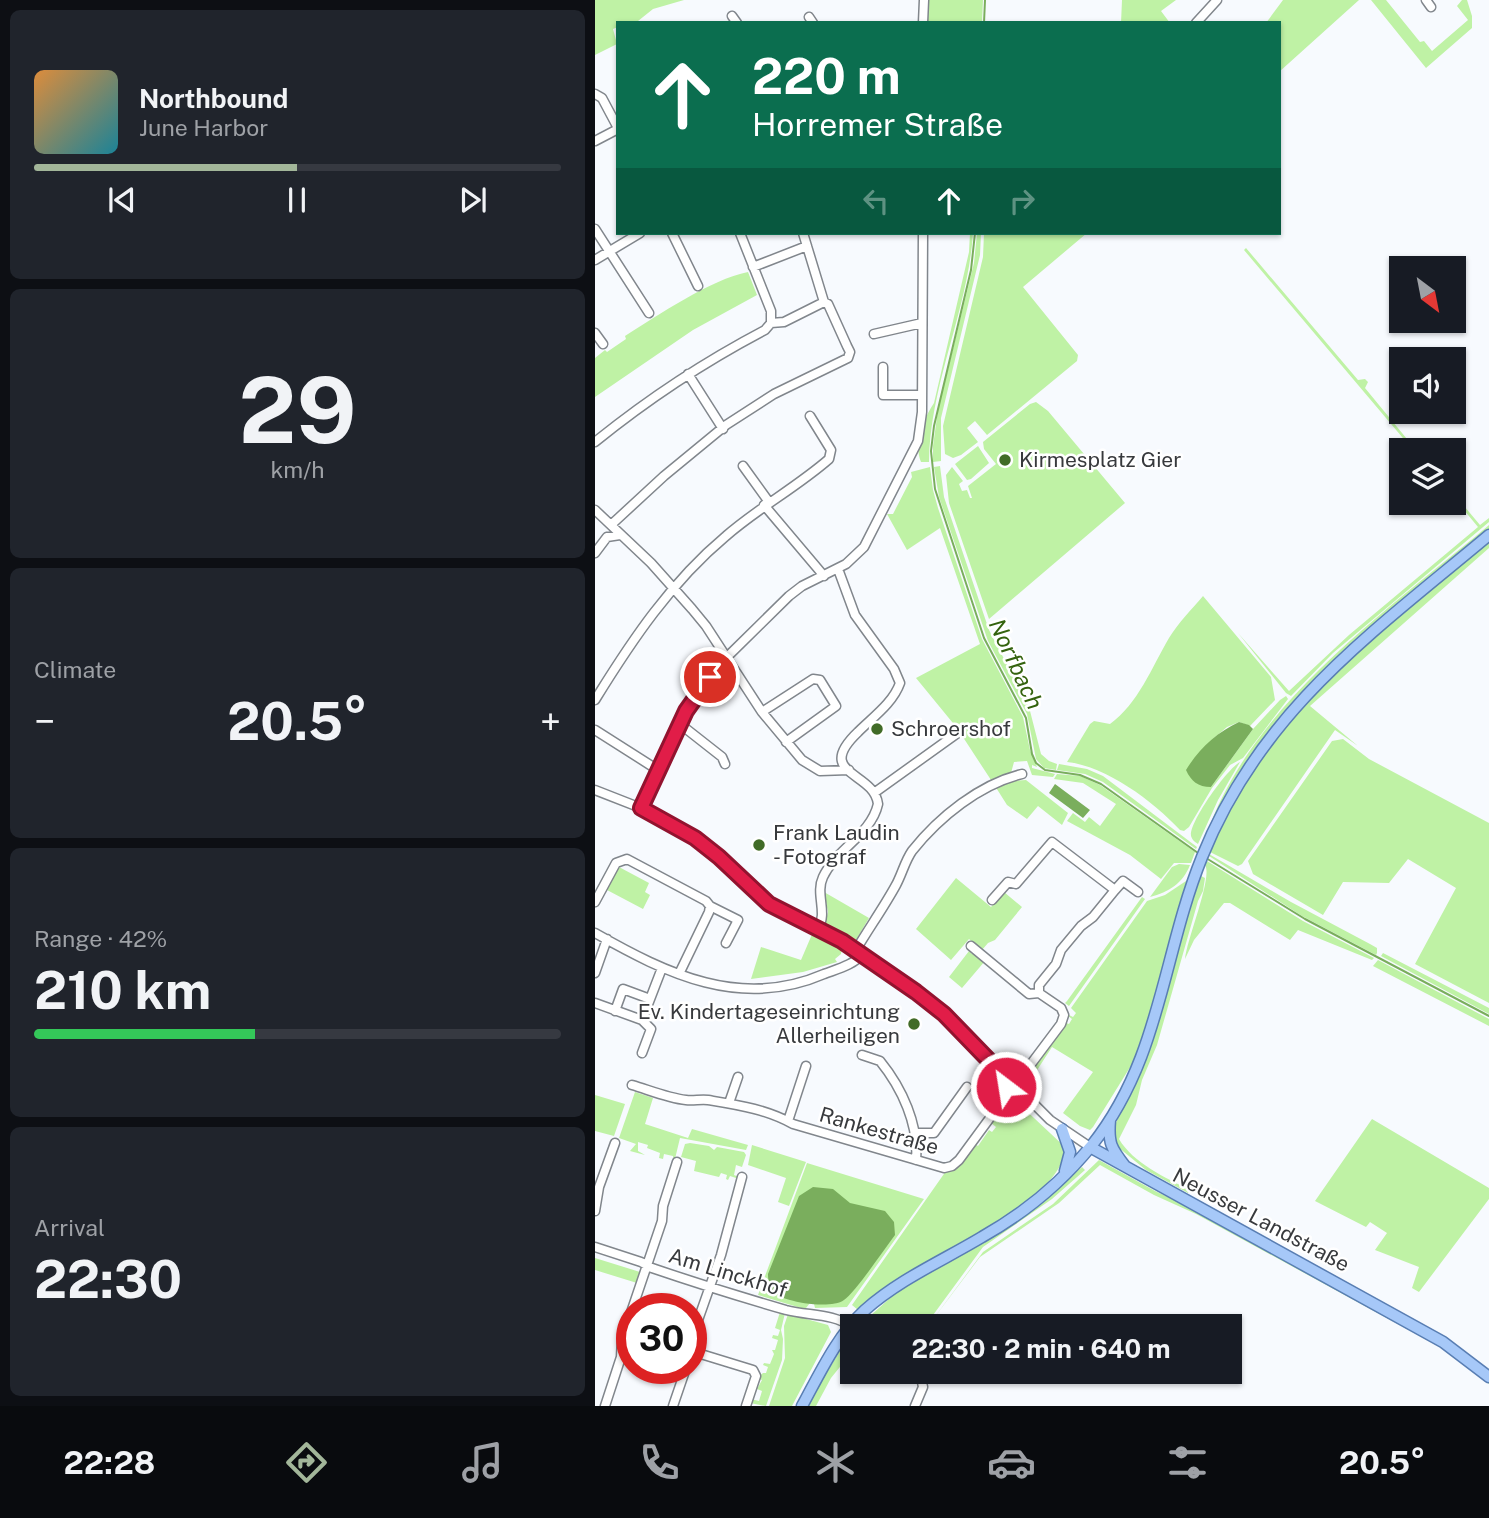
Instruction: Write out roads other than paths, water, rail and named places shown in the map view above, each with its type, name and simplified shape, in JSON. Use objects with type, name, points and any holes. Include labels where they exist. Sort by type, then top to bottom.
[{"type":"main road","points":[[861,1314],[895,1286],[995,1230],[1061,1178],[1090,1147],[1129,1086],[1151,1032],[1194,877],[1211,835],[1251,764],[1311,688],[1489,536]]},
{"type":"main road","points":[[1109,1120],[1108,1137],[1111,1146],[1127,1170]]},
{"type":"main road","points":[[1061,1178],[1070,1152],[1062,1129]]},
{"type":"main road","name":"Neusser Landstraße","points":[[1090,1147],[1127,1170],[1433,1336],[1489,1377]]},
{"type":"main road","points":[[802,1406],[840,1341]]},
{"type":"street","points":[[923,21],[924,0]]},
{"type":"street","points":[[1198,21],[1217,0]]},
{"type":"street","points":[[595,94],[602,99],[616,125]]},
{"type":"street","points":[[595,141],[616,130]]},
{"type":"street","points":[[595,229],[649,313]]},
{"type":"street","points":[[595,260],[636,235]]},
{"type":"street","points":[[673,235],[698,286]]},
{"type":"street","points":[[741,235],[771,311],[771,324]]},
{"type":"street","points":[[612,524],[664,476],[723,429],[774,394],[848,358],[850,352],[828,304],[824,302],[804,235]]},
{"type":"street","points":[[641,808],[692,701],[726,658],[789,596],[855,557],[867,543],[908,462],[920,434],[922,235]]},
{"type":"street","points":[[753,267],[807,246]]},
{"type":"street","points":[[595,442],[688,374],[771,324],[784,322],[824,302]]},
{"type":"street","points":[[874,334],[922,323]]},
{"type":"street","points":[[595,333],[603,344]]},
{"type":"street","points":[[883,367],[883,399],[922,395]]},
{"type":"street","points":[[688,374],[723,429]]},
{"type":"street","points":[[595,701],[622,656],[673,587],[724,538],[827,461],[832,454],[831,450],[810,416]]},
{"type":"street","points":[[743,466],[766,504],[824,576]]},
{"type":"street","points":[[595,510],[673,587],[706,626],[762,712],[805,763],[823,772],[849,770]]},
{"type":"street","points":[[595,554],[607,537],[620,535]]},
{"type":"street","points":[[818,929],[824,917],[821,880],[833,862],[871,820],[878,804],[874,793],[841,759],[843,748],[885,706],[900,681],[855,615],[838,569]]},
{"type":"street","points":[[762,712],[815,678],[820,680],[836,706],[786,742]]},
{"type":"street","points":[[680,724],[722,757],[725,764]]},
{"type":"street","points":[[595,730],[658,770]]},
{"type":"street","points":[[874,793],[958,732]]},
{"type":"street","points":[[595,933],[662,968],[720,987],[762,988],[819,976],[851,963],[896,886],[910,855],[949,814],[999,781],[1022,774]]},
{"type":"street","points":[[595,790],[641,808],[695,838],[769,904],[859,952],[944,1014],[1008,1080]]},
{"type":"street","points":[[992,900],[1008,883],[1016,884],[1052,842],[1115,890]]},
{"type":"street","points":[[595,902],[616,863],[627,859],[738,920],[726,943]]},
{"type":"street","points":[[1039,993],[1039,985],[1056,964],[1061,950],[1123,881],[1138,892]]},
{"type":"street","points":[[679,974],[706,921],[710,906]]},
{"type":"street","points":[[595,973],[607,939]]},
{"type":"street","points":[[971,946],[1029,994],[1039,993],[1061,1008],[1063,1019],[1019,1080]]},
{"type":"street","points":[[642,1020],[662,968]]},
{"type":"street","points":[[615,1010],[623,989],[650,999]]},
{"type":"street","points":[[595,1003],[642,1020],[651,1029],[642,1053]]},
{"type":"street","points":[[862,1055],[875,1058],[884,1066],[909,1112],[916,1133],[916,1160]]},
{"type":"street","name":"Rankestraße","points":[[788,1121],[806,1066]]},
{"type":"street","points":[[729,1103],[738,1077]]},
{"type":"street","points":[[1008,1080],[1019,1080]]},
{"type":"street","points":[[1008,1080],[1006,1085],[1009,1092],[1016,1093],[1020,1090],[1019,1080]]},
{"type":"street","name":"Rankestraße","points":[[632,1085],[686,1101],[737,1103],[944,1168],[954,1165],[1009,1092]]},
{"type":"street","points":[[916,1133],[934,1133],[967,1087]]},
{"type":"street","name":"Neusser Landstraße","points":[[1020,1090],[1050,1120],[1090,1147]]},
{"type":"street","points":[[595,1211],[599,1187],[615,1143]]},
{"type":"street","points":[[605,1406],[621,1357],[622,1339],[662,1221],[663,1206],[677,1162]]},
{"type":"street","points":[[707,1295],[742,1177]]},
{"type":"street","name":"Am Linckhof","points":[[595,1247],[710,1286],[810,1315],[835,1317],[840,1320]]},
{"type":"street","points":[[707,1356],[754,1371],[756,1376],[746,1406]]},
{"type":"street","points":[[673,1406],[681,1384]]},
{"type":"street","points":[[915,1406],[922,1384]]},
{"type":"waterway","name":"Norfbach","points":[[984,21],[985,0]]},
{"type":"waterway","name":"Norfbach","points":[[975,235],[971,270],[934,426],[931,451],[935,489],[984,638],[1026,718],[1036,763],[1045,770],[1080,775],[1101,784],[1198,853]]},
{"type":"waterway","name":"Norfbach","points":[[1206,858],[1305,919],[1489,1016]]},
{"type":"place","name":"Kirmesplatz Gier","points":[[1005,460]]},
{"type":"place","name":"Schroershof","points":[[877,729]]},
{"type":"place","name":"Frank Laudin - Fotograf","points":[[759,845]]},
{"type":"place","name":"Ev. Kindertageseinrichtung Allerheiligen","points":[[914,1024]]}]
